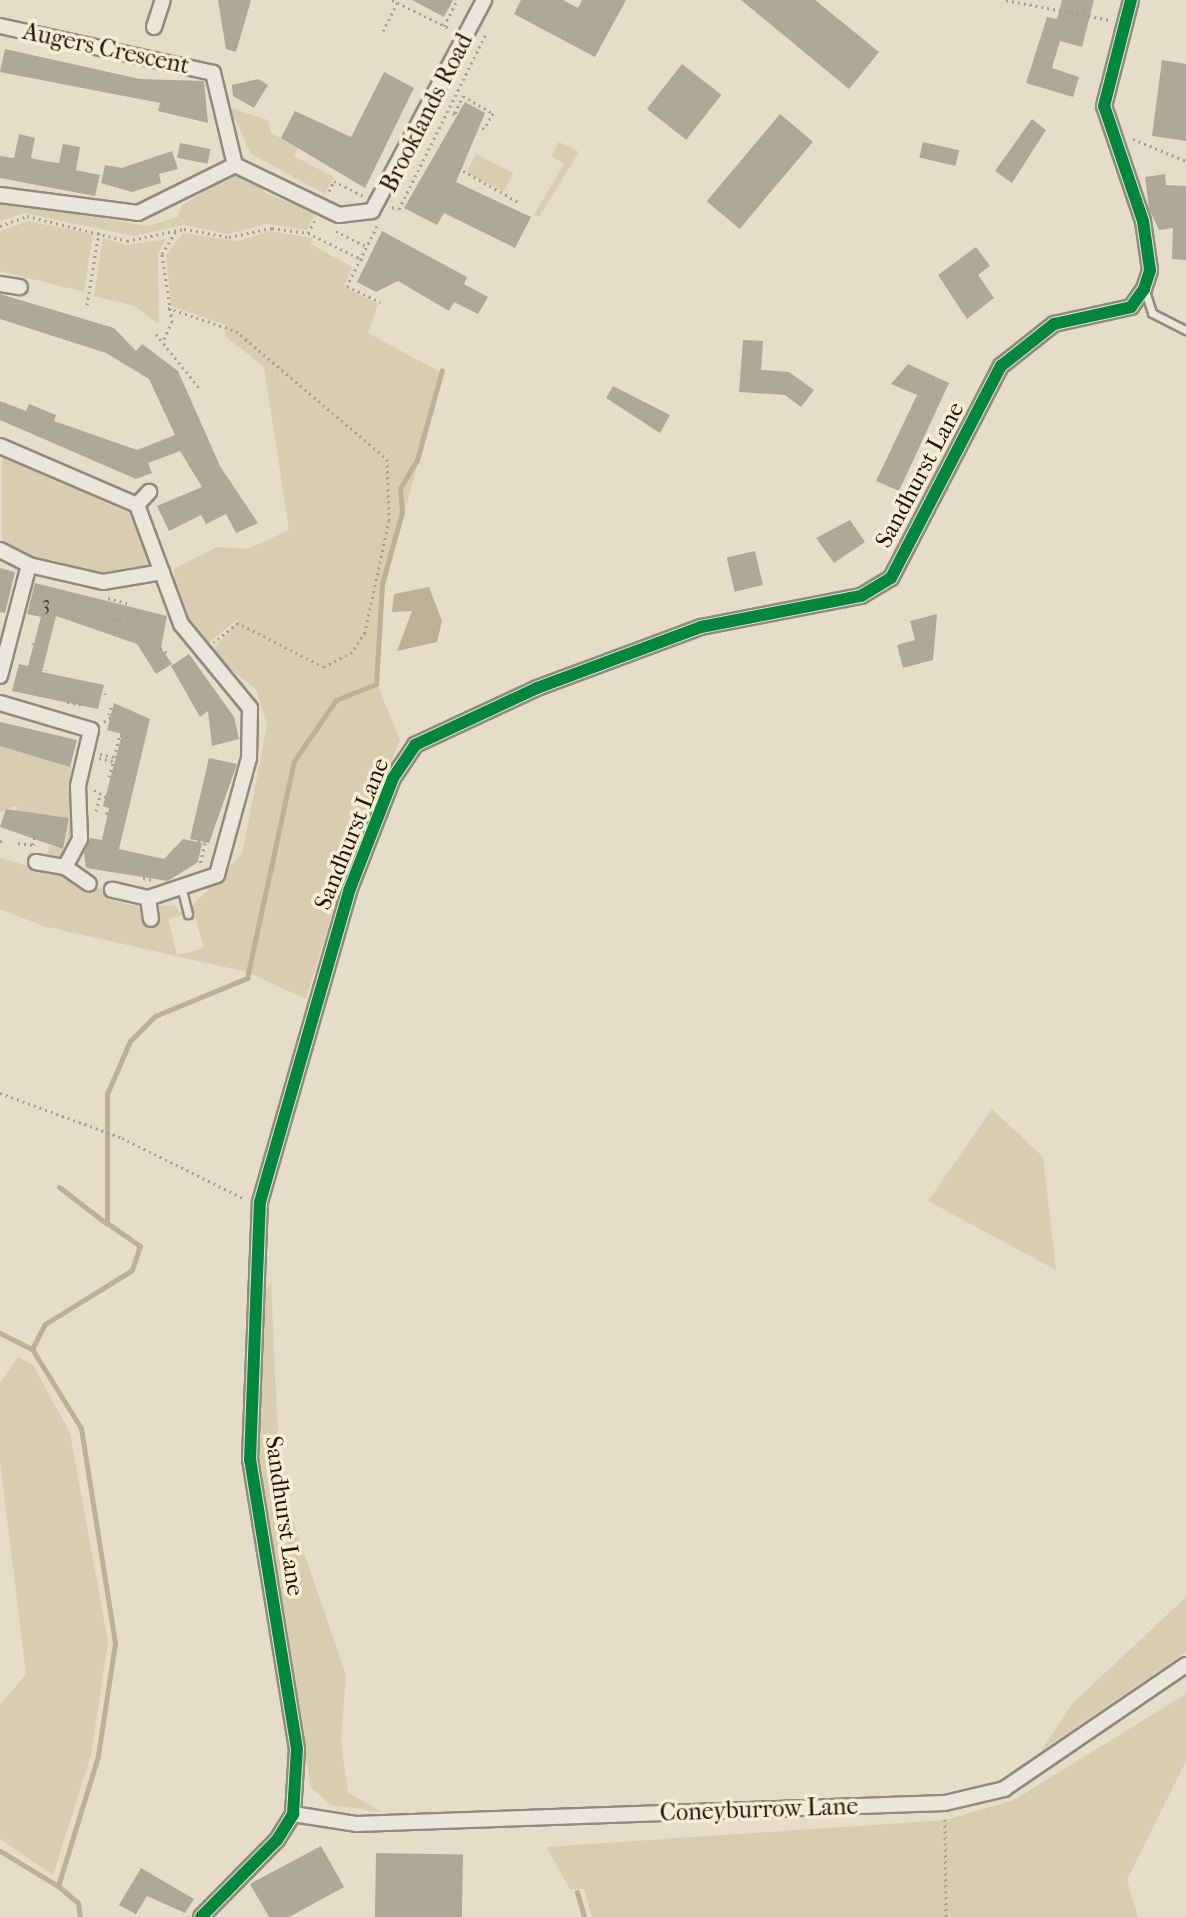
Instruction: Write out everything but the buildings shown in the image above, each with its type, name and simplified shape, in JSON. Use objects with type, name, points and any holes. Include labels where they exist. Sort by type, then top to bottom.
[{"type":"street","points":[[154,27],[163,0]]},
{"type":"street","name":"Brooklands Road","points":[[235,165],[322,205],[358,215],[382,202],[484,0]]},
{"type":"street","points":[[1131,0],[1121,22],[1104,106],[1143,221],[1150,270],[1144,289],[1131,307]]},
{"type":"street","name":"Augers Crescent","points":[[0,26],[213,73],[235,165]]},
{"type":"street","points":[[0,195],[138,213],[235,165]]},
{"type":"street","points":[[0,284],[20,287]]},
{"type":"street","name":"Sandhurst Lane","points":[[293,1814],[297,1749],[250,1460],[260,1202],[349,891],[393,778],[415,745],[475,713],[701,627],[861,596],[891,578],[1001,366],[1022,342],[1054,324],[1131,307]]},
{"type":"street","points":[[0,446],[137,505],[181,624],[203,653],[232,678],[253,728],[226,855],[217,875],[182,890],[148,898],[112,890]]},
{"type":"street","points":[[137,505],[149,492]]},
{"type":"street","points":[[0,550],[29,565],[103,582],[162,572]]},
{"type":"street","points":[[0,676],[29,565]]},
{"type":"street","points":[[0,703],[91,730],[78,786],[80,839],[65,867]]},
{"type":"street","points":[[36,862],[65,867],[89,884]]},
{"type":"street","points":[[148,898],[151,919]]},
{"type":"street","name":"Coneyburrow Lane","points":[[293,1814],[357,1824],[945,1803],[1004,1789],[1186,1665]]},
{"type":"street","points":[[201,1917],[277,1840],[293,1814]]},
{"type":"lane","points":[[1144,289],[1152,313]]},
{"type":"lane","points":[[1131,307],[1152,313],[1186,330]]},
{"type":"lane","points":[[182,890],[188,914]]},
{"type":"path","points":[[392,0],[451,29]]},
{"type":"path","points":[[444,26],[457,0]]},
{"type":"path","points":[[444,43],[466,0]]},
{"type":"path","points":[[1006,0],[1121,22]]},
{"type":"path","points":[[383,31],[399,2]]},
{"type":"path","points":[[399,209],[489,28]]},
{"type":"path","points":[[455,113],[463,96],[493,113],[481,136]]},
{"type":"path","points":[[449,111],[460,117]]},
{"type":"path","points":[[479,126],[484,129]]},
{"type":"path","points":[[1111,131],[1186,161]]},
{"type":"path","points":[[458,168],[520,203]]},
{"type":"path","points":[[308,233],[334,181],[366,197],[372,184]]},
{"type":"path","points":[[380,302],[347,286],[391,206]]},
{"type":"path","points":[[0,226],[27,216],[127,241],[176,231],[308,233],[362,259]]},
{"type":"path","points":[[315,220],[367,247]]},
{"type":"path","points":[[164,339],[168,308],[162,254],[176,231]]},
{"type":"path","points":[[87,305],[99,232]]},
{"type":"path","points":[[168,308],[236,331],[387,459],[389,520],[365,632],[352,652],[324,667],[238,623],[203,653]]},
{"type":"path","points":[[156,334],[164,339],[200,389]]},
{"type":"path","points":[[98,603],[100,596],[127,603]]},
{"type":"path","points":[[113,619],[123,619]]},
{"type":"path","points":[[160,648],[168,654]]},
{"type":"path","points":[[67,702],[82,705]]},
{"type":"path","points":[[108,716],[112,703]]},
{"type":"path","points":[[109,777],[120,735],[128,737]]},
{"type":"path","points":[[96,812],[100,795]]},
{"type":"path","points":[[106,814],[111,809]]},
{"type":"path","points":[[32,846],[35,833]]},
{"type":"path","points":[[197,866],[205,843],[198,841]]},
{"type":"path","points":[[0,1093],[99,1135],[122,1138],[224,1193],[260,1202]]},
{"type":"path","points":[[945,1803],[946,1917]]},
{"type":"shaded area","points":[[230,108],[268,120],[271,133],[298,147],[294,156],[334,177],[325,194],[251,154]]},
{"type":"shaded area","points":[[559,142],[579,152],[539,217],[534,215],[564,164],[551,156]]},
{"type":"shaded area","points":[[476,154],[513,173],[504,192],[466,173]]},
{"type":"shaded area","points":[[229,175],[248,176],[267,194],[316,212],[307,230],[267,224],[228,234],[183,225],[134,236],[24,213],[0,221],[0,203],[8,202],[148,226],[178,217],[181,206]]},
{"type":"shaded area","points":[[27,221],[93,234],[84,292],[0,271],[0,232]]},
{"type":"shaded area","points":[[271,231],[312,238],[311,244],[352,267],[344,286],[378,304],[368,333],[442,373],[385,585],[378,686],[400,740],[340,888],[306,999],[247,972],[43,926],[0,909],[0,858],[61,875],[86,894],[88,887],[110,890],[108,899],[139,907],[146,922],[158,919],[160,906],[174,905],[183,915],[168,919],[177,955],[204,948],[192,906],[242,854],[267,725],[256,689],[210,653],[241,617],[203,647],[204,636],[175,603],[174,569],[217,547],[248,549],[289,530],[264,367],[225,336],[226,325],[171,306],[166,255],[183,233],[238,241]]},
{"type":"shaded area","points":[[103,238],[126,245],[166,239],[158,254],[159,325],[135,306],[94,296]]},
{"type":"shaded area","points":[[2,453],[129,513],[145,535],[149,564],[108,576],[38,561],[2,544]]},
{"type":"shaded area","points":[[429,587],[442,621],[437,642],[397,651],[412,611],[392,612],[394,594]]},
{"type":"shaded area","points":[[0,746],[74,768],[73,838],[60,857],[47,857],[49,846],[64,849],[70,819],[57,816],[54,827],[13,822],[17,805],[0,812]]},
{"type":"shaded area","points":[[992,1109],[1043,1157],[1056,1270],[928,1201]]},
{"type":"shaded area","points":[[271,1282],[280,1483],[346,1675],[341,1741],[348,1793],[382,1812],[331,1805],[311,1788],[260,1460],[261,1299]]},
{"type":"shaded area","points":[[18,1357],[33,1365],[70,1433],[108,1642],[91,1755],[53,1875],[0,1839],[0,1705],[26,1674],[0,1461],[0,1383]]},
{"type":"shaded area","points":[[1186,1597],[1186,1652],[1041,1751],[1072,1704]]},
{"type":"shaded area","points":[[1186,1694],[1186,1761],[1127,1880],[1138,1917],[592,1917],[584,1889],[570,1889],[546,1847],[946,1820],[1014,1800]]},
{"type":"waterway","points":[[32,1349],[45,1324],[132,1270],[140,1246],[107,1223],[107,1094],[130,1041],[155,1016],[247,978],[294,761],[336,700],[376,684],[382,584],[402,512],[400,488],[417,460],[442,370]]},
{"type":"waterway","points":[[59,1187],[106,1223]]},
{"type":"waterway","points":[[0,1333],[32,1349],[81,1428],[115,1643],[98,1756],[58,1886],[78,1903],[80,1917]]},
{"type":"waterway","points":[[0,1851],[58,1886]]},
{"type":"waterway","points":[[577,1892],[584,1917]]},
{"type":"cycle path","points":[[201,1917],[277,1840],[293,1814],[297,1749],[250,1460],[260,1202],[349,891],[393,778],[415,745],[537,688],[701,627],[861,596],[891,578],[1001,366],[1054,324],[1131,307],[1144,289],[1150,270],[1143,221],[1104,106],[1131,0]]}]
